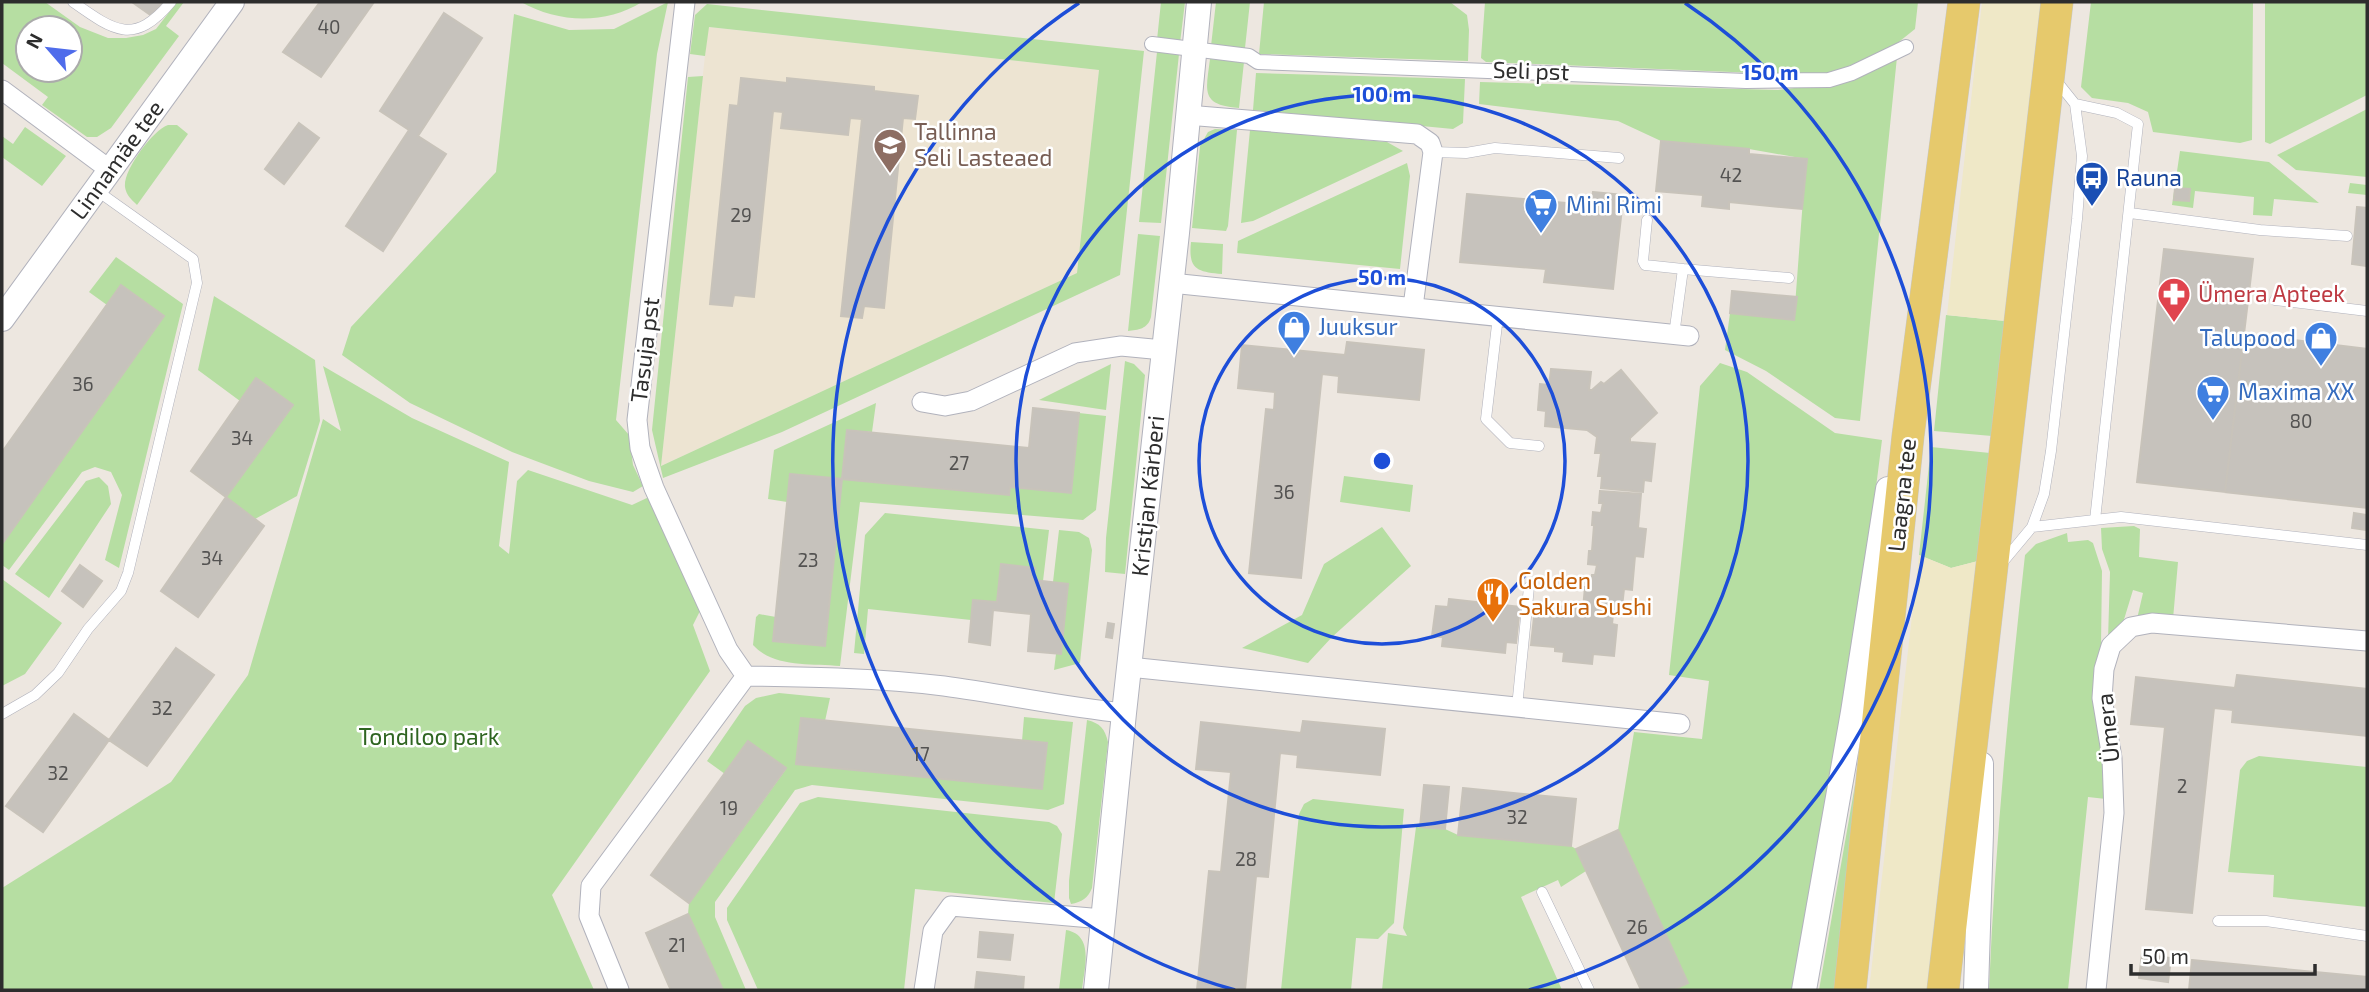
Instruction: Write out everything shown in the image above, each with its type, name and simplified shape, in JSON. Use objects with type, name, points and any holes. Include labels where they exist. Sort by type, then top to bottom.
[{"type":"main road","name":"Laagna tee","points":[[1850,990],[1908,436],[1964,2]]},
{"type":"main road","points":[[1943,990],[2057,2]]},
{"type":"street","name":"Linnamäe tee","points":[[2,319],[232,2]]},
{"type":"street","name":"Tasuja pst","points":[[685,2],[637,420],[640,448],[654,488],[723,638],[747,676]]},
{"type":"street","name":"Kristjan Kärberi","points":[[1096,990],[1199,2]]},
{"type":"street","name":"Seli pst","points":[[1152,44],[1249,55],[1258,62],[1760,80],[1829,80],[1852,73],[1906,47]]},
{"type":"street","points":[[2,90],[103,180]]},
{"type":"street","points":[[1187,115],[1417,134],[1430,143],[1433,152],[1413,307]]},
{"type":"street","points":[[1171,283],[1681,336]]},
{"type":"street","points":[[922,402],[945,406],[971,401],[1075,353],[1121,346],[1163,350]]},
{"type":"street","points":[[1804,990],[1853,712],[1888,489],[1908,436]]},
{"type":"street","name":"Ümera","points":[[2096,990],[2114,813],[2112,758],[2102,698],[2104,669],[2111,646],[2131,626],[2152,623],[2367,641]]},
{"type":"street","points":[[1129,667],[1680,724]]},
{"type":"street","points":[[1976,990],[1981,833],[1980,671]]},
{"type":"street","points":[[619,990],[589,916],[591,886],[747,676],[843,677],[944,687],[1124,713]]},
{"type":"street","points":[[924,990],[933,931],[951,906],[1103,919]]},
{"type":"lane","points":[[73,2],[104,24],[126,30],[144,27],[156,20],[171,2]]},
{"type":"lane","points":[[1991,576],[2032,527],[2044,494],[2051,451],[2082,156],[2075,104],[2049,72]]},
{"type":"lane","points":[[2075,104],[2117,113],[2138,124],[2095,520]]},
{"type":"lane","points":[[1433,152],[1466,153],[1495,148],[1619,158]]},
{"type":"lane","points":[[2,714],[34,695],[58,673],[88,629],[121,591],[128,573],[197,283],[194,260],[103,180]]},
{"type":"lane","points":[[2130,213],[2260,230],[2347,236]]},
{"type":"lane","points":[[1647,219],[1644,265],[1789,278]]},
{"type":"lane","points":[[1681,336],[1683,269]]},
{"type":"lane","points":[[2275,300],[2367,311]]},
{"type":"lane","points":[[1498,316],[1486,419],[1510,443],[1539,446]]},
{"type":"lane","points":[[2032,527],[2121,517],[2367,545]]},
{"type":"lane","points":[[1517,707],[1529,587]]},
{"type":"lane","points":[[1542,892],[1589,990]]},
{"type":"lane","points":[[2218,922],[2266,921],[2367,936]]},
{"type":"shaded area","name":"Tallinna Seli Lasteaed","points":[[708,27],[1099,70],[1077,273],[661,466]]},
{"type":"green space","points":[[2,2],[45,2],[62,14],[14,14],[14,72],[2,63]]},
{"type":"green space","points":[[177,2],[184,2],[166,26],[179,36],[111,128],[97,137],[87,137],[42,105],[48,97],[30,84],[84,84],[84,29],[108,38],[143,35],[156,29]]},
{"type":"green space","points":[[521,2],[642,2],[613,15],[582,19],[550,14]]},
{"type":"green space","points":[[668,2],[657,54],[616,420],[629,435],[633,465],[643,486],[633,492],[589,481],[512,452],[410,403],[342,355],[351,327],[496,172],[514,14],[569,30],[614,29]]},
{"type":"green space","points":[[1161,2],[1185,2],[1180,43],[1157,40]]},
{"type":"green space","points":[[1216,2],[1250,2],[1245,48],[1211,46]]},
{"type":"green space","points":[[1264,2],[1450,2],[1467,15],[1468,61],[1259,54]]},
{"type":"green space","points":[[1485,2],[1918,2],[1915,29],[1895,45],[1828,76],[1486,62],[1481,58]]},
{"type":"green space","points":[[2091,2],[2253,2],[2252,140],[2240,143],[2153,132],[2148,112],[2128,103],[2092,98],[2081,87]]},
{"type":"green space","points":[[2265,2],[2367,2],[2367,95],[2270,144],[2265,142]]},
{"type":"green space","points":[[707,4],[1144,51],[1120,275],[782,432],[663,478],[652,430],[688,77],[703,76],[661,466],[1077,273],[1099,70],[709,27],[705,56],[690,54],[695,15]]},
{"type":"green space","points":[[1157,52],[1179,54],[1161,223],[1139,222]]},
{"type":"green space","points":[[1897,57],[1860,421],[1835,418],[1766,371],[1725,350],[1730,313],[1794,319],[1806,159],[1749,149],[1661,141],[1618,121],[1479,104],[1480,82],[1778,90],[1852,81]]},
{"type":"green space","points":[[1210,59],[1244,62],[1239,108],[1217,104],[1208,94]]},
{"type":"green space","points":[[1256,73],[1465,79],[1463,123],[1453,129],[1253,110]]},
{"type":"green space","points":[[2367,109],[2367,177],[2296,170],[2277,155]]},
{"type":"green space","points":[[168,125],[177,125],[188,134],[137,205],[125,187],[129,171],[147,142]]},
{"type":"green space","points":[[25,127],[66,156],[42,186],[2,157],[2,136],[13,144]]},
{"type":"green space","points":[[1215,129],[1237,130],[1226,231],[1192,228],[1200,146],[1208,132]]},
{"type":"green space","points":[[1250,130],[1387,142],[1403,151],[1253,221],[1241,223]]},
{"type":"green space","points":[[2180,151],[2269,162],[2319,203],[2274,199],[2272,216],[2253,215],[2254,197],[2195,191],[2193,208],[2172,205]]},
{"type":"green space","points":[[1407,163],[1410,176],[1400,269],[1237,253],[1238,241]]},
{"type":"green space","points":[[2350,183],[2367,185],[2367,195],[2348,193]]},
{"type":"green space","points":[[1138,234],[1160,236],[1150,321],[1139,329],[1128,331]]},
{"type":"green space","points":[[1191,242],[1223,244],[1222,274],[1206,272],[1196,267],[1191,258]]},
{"type":"green space","points":[[116,257],[183,304],[119,568],[105,560],[122,495],[111,472],[95,467],[82,472],[9,570],[2,565],[2,544],[164,316],[121,285],[107,305],[89,292]]},
{"type":"green space","points":[[214,296],[315,360],[320,421],[297,496],[255,519],[226,497],[293,405],[256,378],[240,401],[198,370]]},
{"type":"green space","points":[[1946,315],[2005,321],[1992,436],[1934,431]]},
{"type":"green space","points":[[1125,361],[1134,364],[1145,375],[1125,574],[1105,572],[1106,538]]},
{"type":"green space","points":[[1720,363],[1747,372],[1835,433],[1882,440],[1866,566],[1793,990],[1673,990],[1688,983],[1618,830],[1634,732],[1702,739],[1709,681],[1669,675],[1700,386]]},
{"type":"green space","points":[[1111,364],[1106,410],[1039,400]]},
{"type":"green space","name":"Tondiloo park","points":[[323,366],[412,418],[509,462],[499,546],[509,554],[517,481],[528,470],[632,505],[649,497],[701,609],[693,625],[710,671],[552,895],[594,990],[2,990],[2,888],[171,782],[248,675],[323,419],[341,431]]},
{"type":"green space","points":[[876,403],[872,432],[847,430],[842,479],[791,474],[787,502],[768,499],[774,450]]},
{"type":"green space","points":[[1079,413],[1106,416],[1096,510],[1083,520],[860,502],[840,666],[793,663],[771,658],[753,645],[756,617],[759,614],[776,617],[774,641],[825,646],[842,479],[1008,495],[1010,487],[1070,493]]},
{"type":"green space","points":[[1931,447],[1990,453],[1978,561],[1951,568],[1919,555]]},
{"type":"green space","points":[[1344,476],[1413,485],[1410,512],[1340,502]]},
{"type":"green space","points":[[99,477],[108,486],[111,504],[49,598],[15,574],[86,481]]},
{"type":"green space","points":[[885,513],[1049,530],[1043,581],[1033,580],[1034,568],[1002,564],[997,602],[971,620],[868,609],[864,654],[854,653],[865,535]]},
{"type":"green space","points":[[2134,526],[2140,529],[2139,557],[2178,562],[2173,619],[2137,619],[2143,593],[2133,590],[2122,626],[2108,640],[2110,572],[2102,549],[2101,528]]},
{"type":"green space","points":[[1382,527],[1411,566],[1332,637],[1308,663],[1242,648],[1302,615],[1324,564]]},
{"type":"green space","points":[[1059,530],[1079,532],[1089,538],[1092,550],[1080,663],[1054,670],[1056,654],[1061,654],[1068,584],[1053,582]]},
{"type":"green space","points":[[2067,533],[2068,542],[2088,540],[2093,543],[2102,571],[2101,645],[2104,647],[2106,799],[2088,797],[2068,990],[1989,990],[2003,772],[2025,555],[2036,544]]},
{"type":"green space","points":[[2,579],[62,623],[25,674],[2,686]]},
{"type":"green space","points":[[779,693],[830,698],[825,721],[801,719],[797,764],[1042,789],[1047,743],[1022,741],[1024,717],[1073,722],[1064,804],[1048,810],[812,785],[795,790],[715,902],[715,917],[746,990],[723,990],[688,914],[689,903],[786,769],[725,774],[707,761],[745,706],[756,698]]},
{"type":"green space","points":[[1087,720],[1101,727],[1108,742],[1092,888],[1084,899],[1071,904],[1069,881]]},
{"type":"green space","points":[[2259,756],[2367,767],[2367,907],[2273,897],[2274,875],[2228,872],[2240,770],[2247,761]]},
{"type":"green space","points":[[1855,785],[1858,785],[1834,990],[1819,990]]},
{"type":"green space","points":[[818,797],[1049,822],[1057,826],[1062,834],[1054,903],[915,889],[904,990],[758,990],[727,920],[727,908],[800,803]]},
{"type":"green space","points":[[1313,799],[1404,809],[1394,923],[1378,939],[1356,938],[1351,990],[1281,990],[1299,814],[1304,804]]},
{"type":"green space","points":[[1416,827],[1445,829],[1458,835],[1571,846],[1576,849],[1586,871],[1561,887],[1558,880],[1521,897],[1562,990],[1382,990],[1388,933],[1407,936],[1403,928]]},
{"type":"green space","points":[[1066,930],[1075,933],[1084,946],[1086,954],[1082,990],[1059,990]]},
{"type":"sand","points":[[1982,2],[2041,2],[2005,321],[1947,315]]},
{"type":"sand","points":[[1919,555],[1951,568],[1978,561],[1929,990],[1869,990]]},
{"type":"building","points":[[132,2],[162,2],[152,16]]},
{"type":"building","points":[[320,2],[374,2],[321,77],[283,52]]},
{"type":"building","points":[[444,13],[482,38],[418,136],[446,154],[383,251],[346,226],[409,130],[380,111]]},
{"type":"building","points":[[741,78],[787,83],[787,78],[874,87],[874,91],[918,96],[915,119],[903,118],[884,308],[864,306],[862,318],[841,316],[862,119],[850,118],[848,135],[781,128],[783,112],[773,111],[754,297],[734,295],[732,306],[710,304],[730,105],[738,106]]},
{"type":"building","points":[[299,123],[319,138],[284,184],[265,169]]},
{"type":"building","points":[[1661,141],[1749,149],[1749,154],[1807,159],[1802,209],[1729,202],[1729,209],[1702,206],[1703,195],[1656,191]]},
{"type":"building","points":[[2175,188],[2190,189],[2189,201],[2174,200]]},
{"type":"building","points":[[1593,192],[1623,195],[1622,208],[1591,205]]},
{"type":"building","name":"Mini Rimi","points":[[1467,194],[1622,208],[1613,289],[1544,282],[1546,269],[1460,262]]},
{"type":"building","points":[[2357,207],[2367,208],[2367,266],[2352,264]]},
{"type":"building","points":[[2164,249],[2253,259],[2225,492],[2137,482]]},
{"type":"building","points":[[121,285],[164,316],[2,544],[2,452]]},
{"type":"building","points":[[1732,291],[1797,297],[1794,320],[1730,313]]},
{"type":"building","points":[[2244,334],[2367,349],[2367,508],[2225,492]]},
{"type":"building","points":[[1347,342],[1424,350],[1419,400],[1338,392],[1339,376],[1322,374],[1301,578],[1249,573],[1266,409],[1274,410],[1275,392],[1238,388],[1242,345],[1345,355]]},
{"type":"building","points":[[1551,369],[1591,372],[1589,390],[1601,382],[1604,384],[1621,370],[1657,413],[1630,438],[1630,442],[1655,444],[1651,481],[1644,480],[1643,492],[1601,488],[1602,476],[1598,476],[1601,453],[1595,453],[1597,437],[1587,430],[1545,426],[1546,411],[1538,410],[1540,384],[1549,385]]},
{"type":"building","points":[[256,378],[293,405],[226,497],[191,471]]},
{"type":"building","points":[[1033,408],[1079,413],[1071,493],[1010,487],[1009,495],[842,479],[847,430],[1029,448]]},
{"type":"building","points":[[790,474],[842,479],[825,646],[773,641]]},
{"type":"building","points":[[1600,491],[1641,494],[1638,528],[1646,529],[1643,557],[1635,556],[1632,590],[1624,589],[1621,616],[1613,615],[1612,624],[1617,625],[1614,656],[1593,654],[1592,664],[1563,661],[1564,652],[1555,651],[1555,647],[1531,645],[1535,608],[1556,614],[1557,606],[1583,609],[1585,587],[1591,587],[1592,575],[1595,575],[1597,565],[1588,564],[1589,551],[1592,551],[1593,512],[1601,513],[1603,503],[1599,503]]},
{"type":"building","points":[[226,497],[264,526],[198,617],[161,591]]},
{"type":"building","points":[[2354,513],[2367,515],[2367,530],[2352,528]]},
{"type":"building","points":[[1001,564],[1035,568],[1033,580],[1068,584],[1061,654],[1028,651],[1031,614],[993,610],[990,645],[969,642],[973,600],[997,602]]},
{"type":"building","points":[[80,565],[102,581],[83,607],[62,591]]},
{"type":"building","points":[[1449,599],[1520,607],[1516,643],[1506,642],[1505,653],[1442,646],[1443,637],[1432,636],[1436,606],[1448,607]]},
{"type":"building","points":[[1108,623],[1114,624],[1112,638],[1106,637]]},
{"type":"building","points":[[176,648],[214,675],[147,766],[109,740]]},
{"type":"building","points":[[2237,675],[2367,689],[2367,736],[2232,722],[2233,710],[2214,708],[2192,913],[2146,909],[2165,727],[2131,724],[2136,677],[2235,688]]},
{"type":"building","points":[[74,714],[109,740],[43,832],[6,806]]},
{"type":"building","points":[[801,718],[1047,743],[1042,789],[796,764]]},
{"type":"building","points":[[1303,721],[1385,729],[1380,775],[1297,767],[1298,755],[1280,753],[1268,877],[1256,876],[1245,990],[1197,990],[1209,871],[1221,872],[1231,772],[1196,769],[1201,722],[1301,733]]},
{"type":"building","points":[[748,741],[786,768],[689,903],[651,875]]},
{"type":"building","points":[[1424,785],[1449,787],[1445,829],[1420,827]]},
{"type":"building","points":[[1463,788],[1576,799],[1571,846],[1458,835]]},
{"type":"building","points":[[1618,830],[1688,983],[1673,990],[1641,990],[1576,849]]},
{"type":"building","points":[[688,914],[723,990],[671,990],[669,986],[646,933]]},
{"type":"building","points":[[980,932],[1013,935],[1010,960],[978,957]]},
{"type":"building","points":[[2142,954],[2171,958],[2168,982],[2139,978]]},
{"type":"building","points":[[2192,960],[2367,977],[2367,990],[2189,990]]},
{"type":"building","points":[[977,972],[1024,977],[1023,990],[975,990]]},
{"type":"place","name":"Tallinna Seli Lasteaed","points":[[890,175]]},
{"type":"place","name":"Rauna","points":[[2092,208]]},
{"type":"place","name":"Mini Rimi","points":[[1541,235]]},
{"type":"place","name":"Ümera Apteek","points":[[2174,324]]},
{"type":"place","name":"Juuksur","points":[[1294,357]]},
{"type":"place","name":"Talupood","points":[[2321,368]]},
{"type":"place","name":"Maxima XX","points":[[2213,422]]},
{"type":"place","name":"Golden Sakura Sushi","points":[[1493,624]]}]
